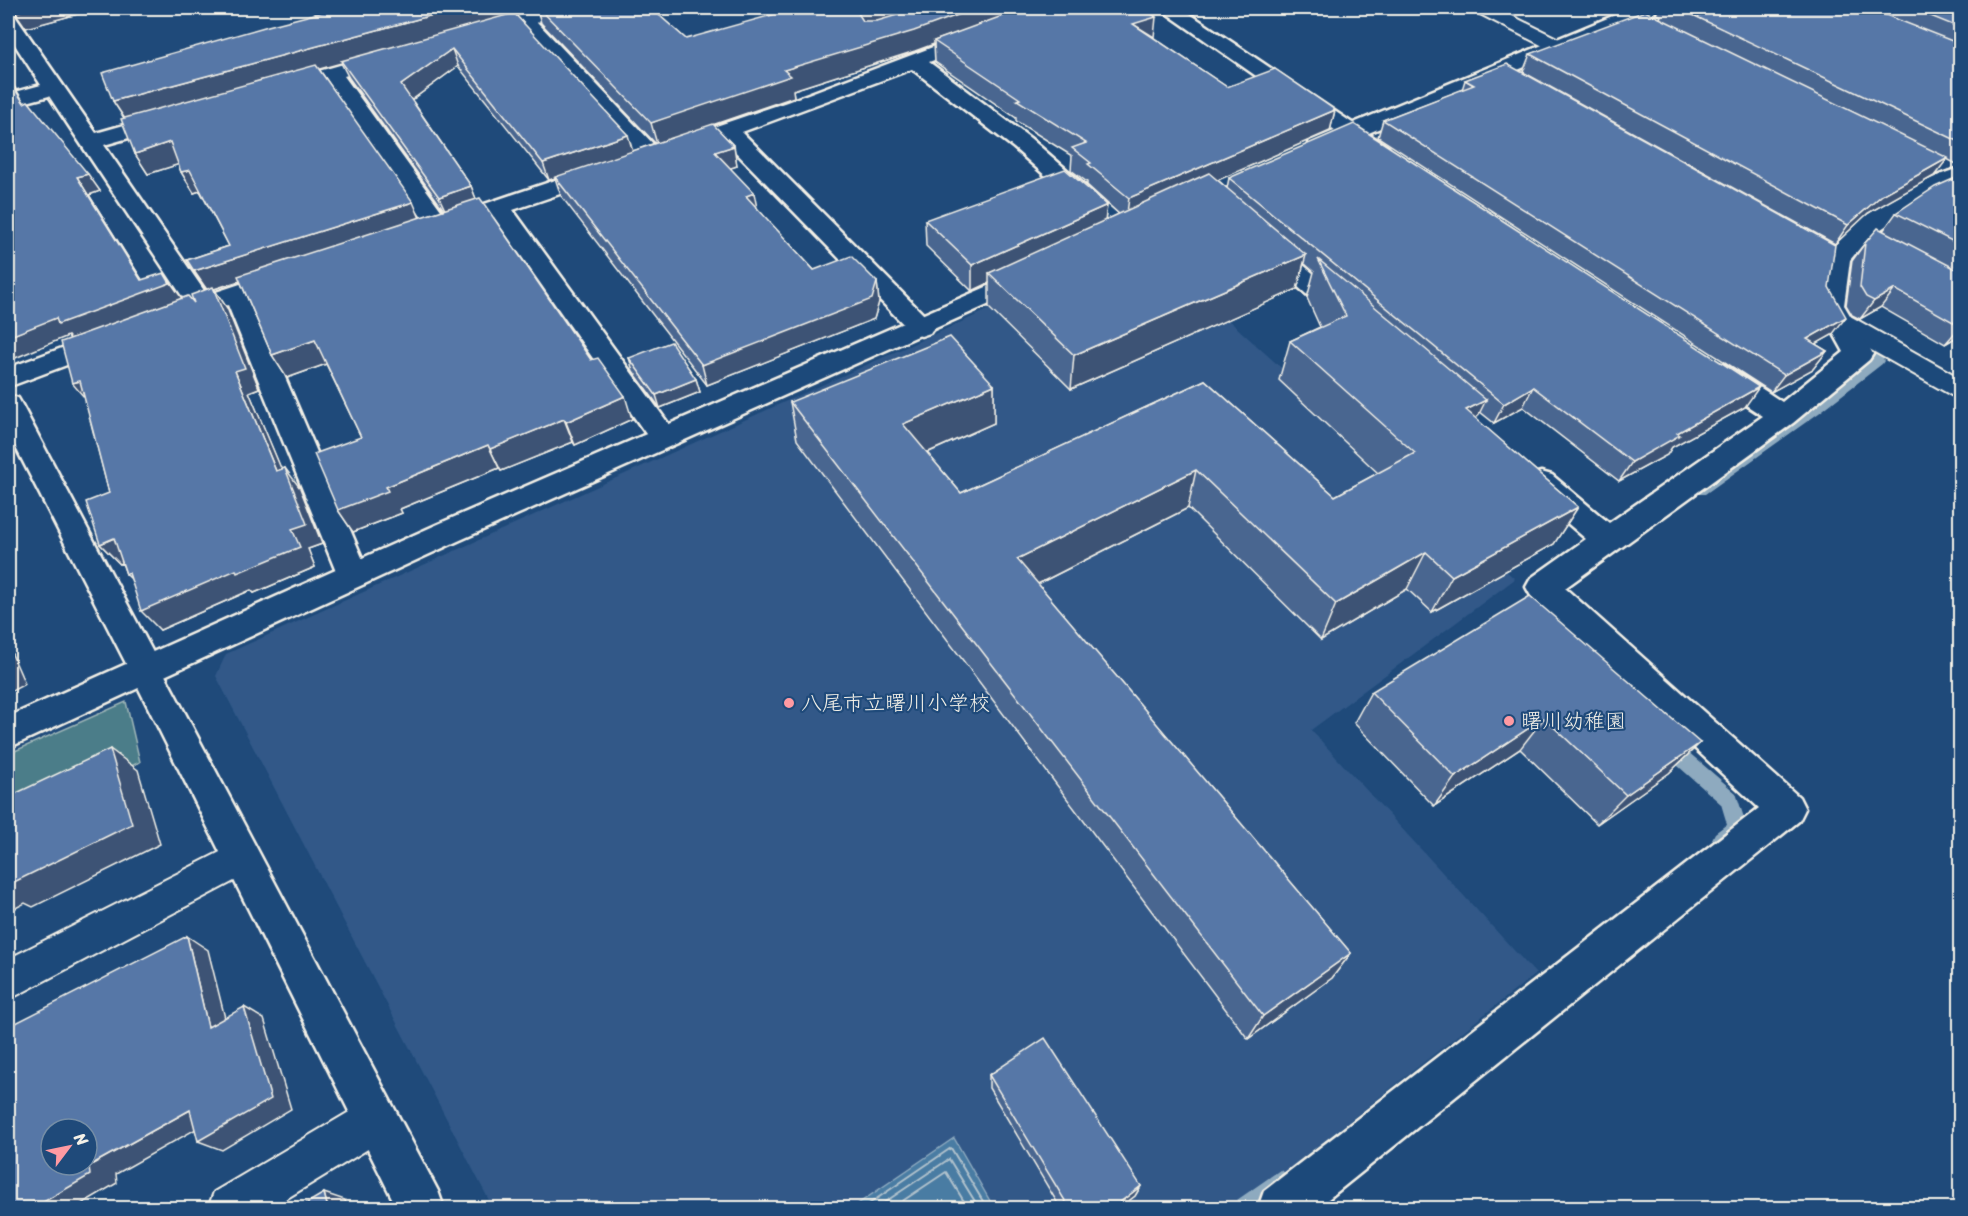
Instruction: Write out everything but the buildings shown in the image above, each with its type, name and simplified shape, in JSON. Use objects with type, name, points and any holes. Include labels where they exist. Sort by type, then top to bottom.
[{"type":"street","points":[[457,39],[567,8]]},
{"type":"street","points":[[418,234],[795,107],[1052,8]]},
{"type":"street","points":[[1169,8],[1399,164]]},
{"type":"street","points":[[1298,154],[1556,45],[1643,16]]},
{"type":"street","points":[[8,20],[201,305]]},
{"type":"street","points":[[524,20],[651,155]]},
{"type":"street","points":[[263,93],[400,55]]},
{"type":"street","points":[[913,60],[1022,143],[1123,232]]},
{"type":"street","points":[[1498,69],[1528,86]]},
{"type":"street","points":[[332,74],[441,227]]},
{"type":"street","points":[[8,101],[54,88]]},
{"type":"street","points":[[90,142],[194,113]]},
{"type":"street","points":[[727,130],[921,327]]},
{"type":"street","points":[[1281,1209],[1786,809],[1542,587],[1783,416],[1859,354],[1831,305],[1827,253],[1870,238],[1912,198],[1953,174]]},
{"type":"street","points":[[499,207],[663,437]]},
{"type":"street","points":[[1250,233],[1366,333]]},
{"type":"street","points":[[8,733],[147,671],[353,574],[663,437],[921,327],[1049,267]]},
{"type":"street","points":[[158,321],[304,272]]},
{"type":"street","points":[[236,294],[353,574]]},
{"type":"street","points":[[8,378],[126,333]]},
{"type":"street","points":[[1694,358],[1783,416]]},
{"type":"street","points":[[8,405],[147,671],[421,1209]]},
{"type":"street","points":[[1519,463],[1608,540]]},
{"type":"lane","points":[[1483,8],[1556,45]]},
{"type":"lane","points":[[1841,322],[1960,389]]},
{"type":"lane","points":[[8,980],[242,858]]},
{"type":"lane","points":[[230,1209],[376,1120]]},
{"type":"shaded area","name":"八尾市立曙川小学校","points":[[1141,241],[1515,579],[1311,730],[1536,974],[1239,1208],[493,1208],[216,676],[226,654]]},
{"type":"green space","points":[[126,702],[140,762],[8,822],[8,754]]},
{"type":"water","points":[[954,1138],[994,1208],[852,1208]]},
{"type":"waterway","points":[[1700,490],[1814,410],[1877,361],[1845,304],[1854,276]]},
{"type":"waterway","points":[[1667,745],[1729,799],[1738,827],[1722,839]]},
{"type":"waterway","points":[[1245,1208],[1280,1182]]},
{"type":"place","name":"八尾市立曙川小学校","points":[[789,703]]},
{"type":"place","name":"曙川幼稚園","points":[[1509,721]]}]
